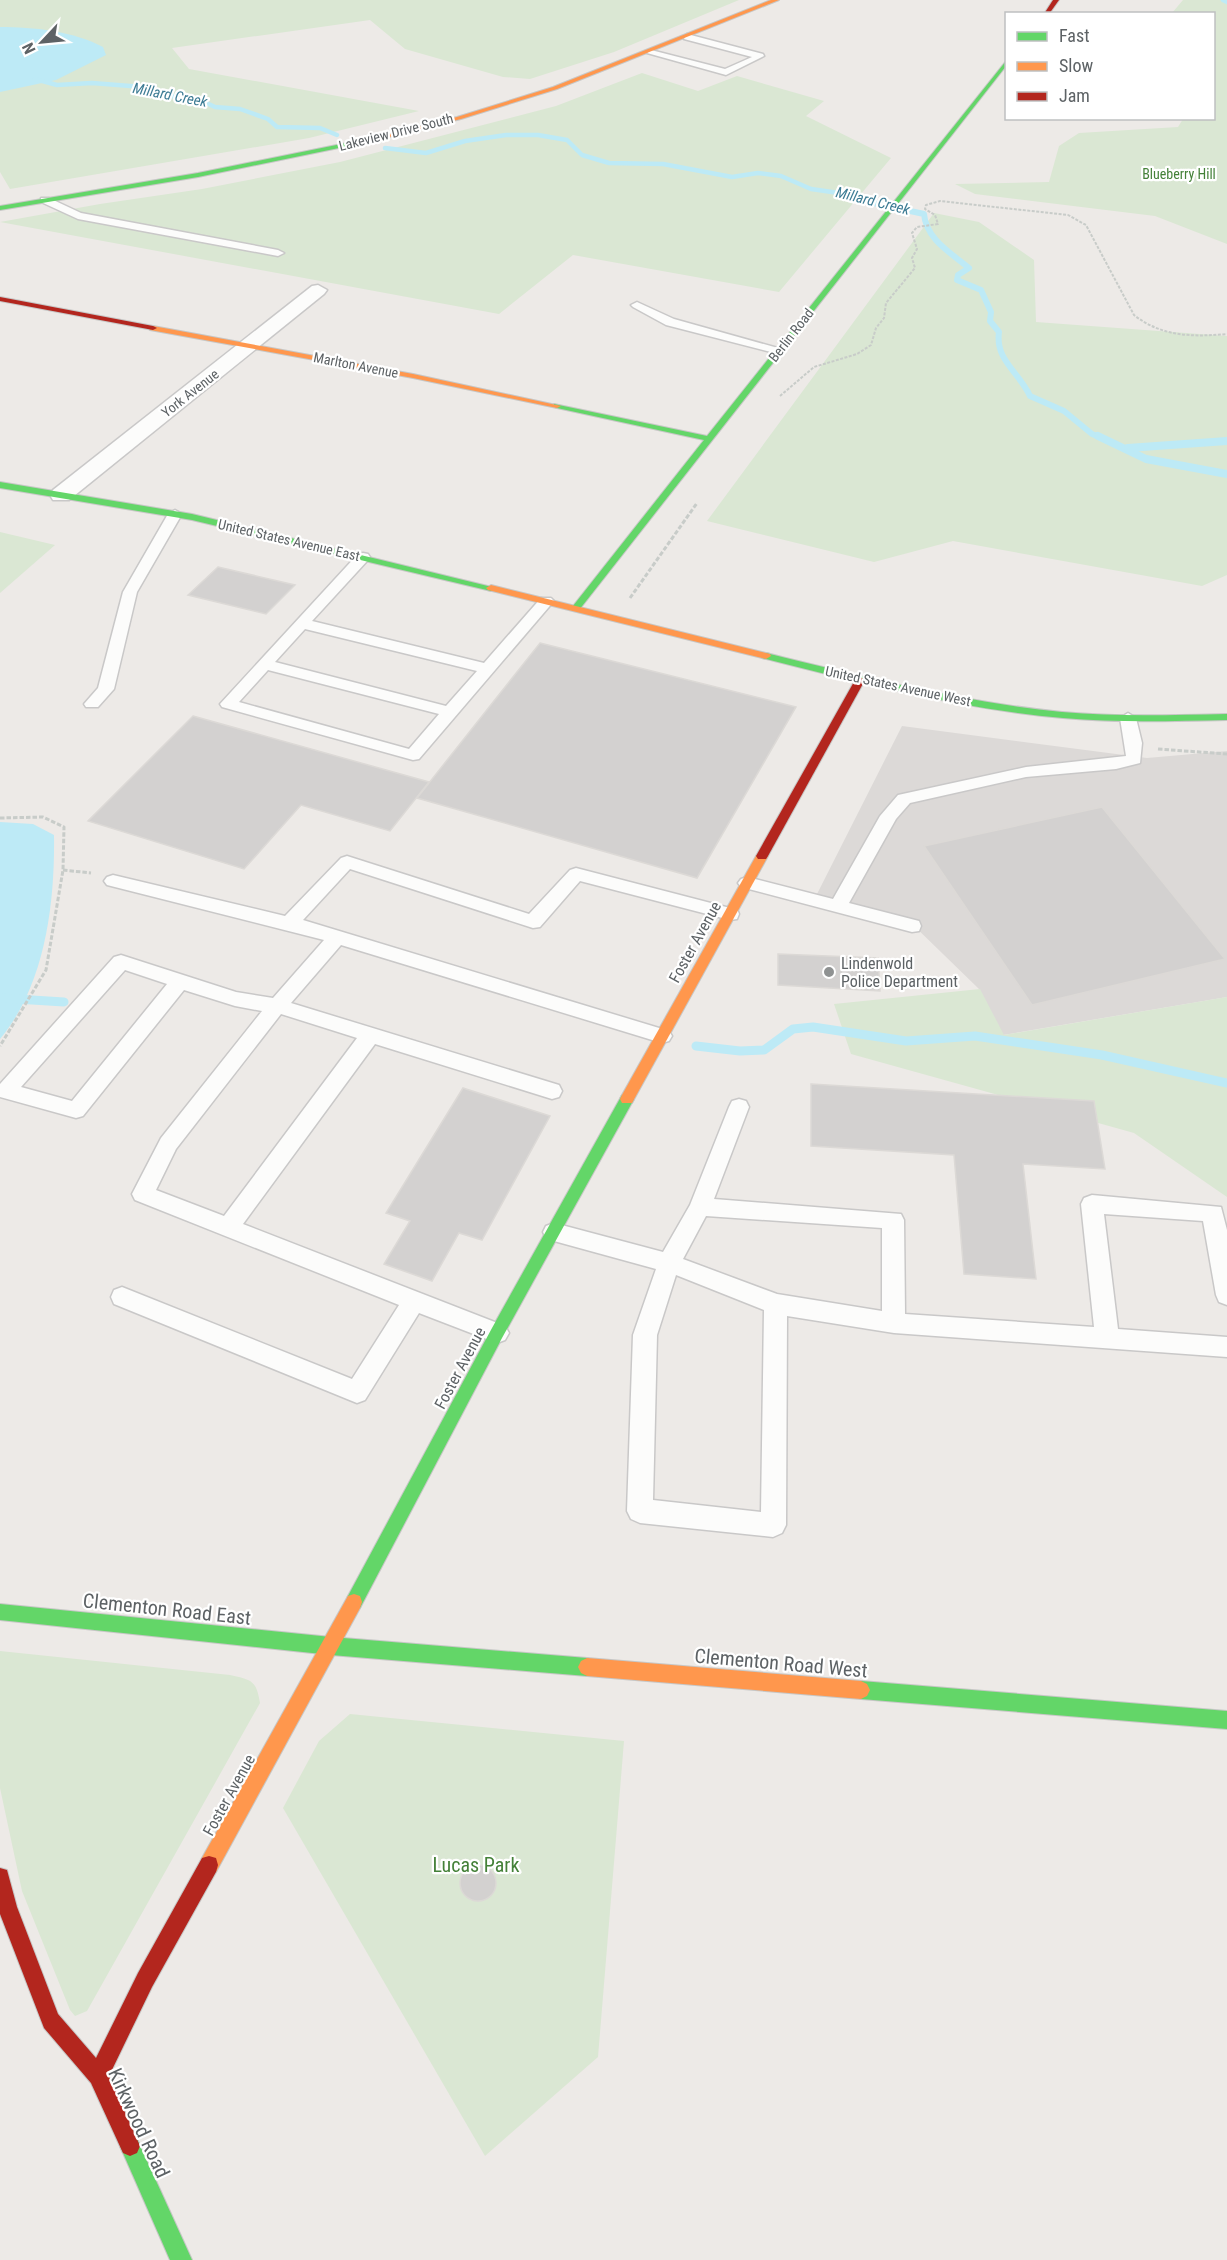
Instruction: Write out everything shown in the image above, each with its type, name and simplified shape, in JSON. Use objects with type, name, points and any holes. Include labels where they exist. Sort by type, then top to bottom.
[{"type":"street","name":"Lakeview Drive South","points":[[0,208],[201,173],[371,139],[521,100],[588,78],[776,0]]},
{"type":"street","name":"Berlin Road","points":[[576,608],[1005,64]]},
{"type":"street","name":"York Avenue","points":[[61,495],[318,290]]},
{"type":"street","name":"Marlton Avenue","points":[[0,299],[250,345],[710,439]]},
{"type":"street","name":"United States Avenue East","points":[[0,485],[175,514],[576,608]]},
{"type":"street","name":"United States Avenue West","points":[[576,608],[860,680],[952,700],[1063,715],[1128,718],[1227,717]]},
{"type":"street","name":"Foster Avenue","points":[[98,2076],[145,1980],[331,1646],[497,1333],[860,680]]},
{"type":"street","name":"Clementon Road East","points":[[0,1612],[331,1646]]},
{"type":"street","name":"Clementon Road West","points":[[331,1646],[1227,1720]]},
{"type":"street","name":"Kirkwood Road","points":[[0,1877],[7,1907],[51,2021],[98,2076],[181,2260]]},
{"type":"lane","points":[[651,53],[726,72],[760,56],[687,38]]},
{"type":"lane","points":[[45,200],[78,216],[278,253]]},
{"type":"lane","points":[[637,305],[670,321],[779,350]]},
{"type":"lane","points":[[92,704],[106,689],[130,592],[175,514]]},
{"type":"lane","points":[[363,557],[304,624],[228,704],[413,755],[546,601]]},
{"type":"lane","points":[[304,624],[487,669]]},
{"type":"lane","points":[[264,664],[450,712]]},
{"type":"lane","points":[[838,907],[889,816],[904,799],[1026,772],[1116,764],[1134,759],[1134,743],[1128,718]]},
{"type":"lane","points":[[290,923],[347,862],[533,922],[576,874],[730,914]]},
{"type":"lane","points":[[113,881],[274,922],[290,923],[662,1036]]},
{"type":"lane","points":[[747,884],[912,926]]},
{"type":"lane","points":[[338,937],[277,1006],[168,1144],[143,1194],[497,1333]]},
{"type":"lane","points":[[180,981],[76,1110],[6,1091],[121,962],[180,981],[235,999],[277,1006],[552,1091]]},
{"type":"lane","points":[[228,1227],[370,1035]]},
{"type":"lane","points":[[739,1107],[700,1207],[669,1263],[645,1335],[640,1511],[773,1525],[776,1304]]},
{"type":"lane","points":[[1107,1338],[1092,1204],[1213,1213],[1227,1295]]},
{"type":"lane","points":[[700,1207],[892,1220],[894,1323]]},
{"type":"lane","points":[[554,1232],[669,1263],[776,1304],[894,1323],[1227,1347]]},
{"type":"lane","points":[[122,1297],[357,1392],[414,1301]]},
{"type":"path","points":[[776,401],[798,377],[820,364],[855,355],[871,347],[877,337],[876,328],[884,318],[886,303],[915,268],[912,258],[917,249],[912,233],[917,227],[938,224],[935,215],[926,208],[926,205],[940,201],[952,200],[1068,215],[1086,225],[1134,315],[1141,321],[1150,327],[1178,335],[1198,337],[1227,334]]},
{"type":"path","points":[[0,818],[43,817],[64,827],[63,870],[46,970],[0,1046]]},
{"type":"shaded area","points":[[902,726],[1147,758],[1227,751],[1227,997],[1003,1035],[979,989],[907,919],[815,898]]},
{"type":"green space","points":[[0,0],[739,0],[614,52],[530,79],[503,77],[405,49],[370,20],[172,48],[189,69],[419,111],[309,138],[10,189],[0,172],[0,91],[60,34],[0,27]]},
{"type":"green space","name":"Blueberry Hill","points":[[1183,0],[1227,0],[1227,244],[1155,216],[975,194],[955,184],[1049,182],[1059,146],[1079,133],[1178,127],[1182,120],[1215,120],[1215,12],[1173,12]]},
{"type":"green space","points":[[642,73],[698,91],[737,76],[824,101],[806,116],[891,158],[779,292],[573,255],[499,314],[0,222],[202,189],[340,162],[556,106]]},
{"type":"green space","points":[[934,213],[979,222],[1034,260],[1036,322],[1227,336],[1227,575],[1202,586],[953,541],[874,562],[707,521]]},
{"type":"green space","points":[[0,532],[55,545],[0,593]]},
{"type":"green space","points":[[980,989],[1004,1035],[1227,997],[1227,1197],[1134,1133],[851,1054],[834,1004]]},
{"type":"green space","points":[[0,1651],[230,1675],[252,1682],[257,1690],[260,1703],[87,2011],[75,2016],[70,2010],[22,1891],[0,1788]]},
{"type":"green space","name":"Lucas Park","points":[[350,1714],[624,1741],[598,2057],[485,2156],[283,1808],[319,1741]]},
{"type":"water","points":[[0,27],[39,29],[79,37],[103,47],[106,55],[56,80],[0,92]]},
{"type":"water","points":[[0,822],[33,824],[54,835],[54,861],[49,916],[37,969],[28,994],[0,1039]]},
{"type":"building","points":[[218,567],[295,585],[266,614],[188,595]]},
{"type":"building","points":[[540,643],[796,707],[697,878],[417,798]]},
{"type":"building","points":[[193,716],[429,782],[390,831],[301,805],[244,869],[88,821]]},
{"type":"building","points":[[1102,807],[1225,959],[1032,1005],[924,846]]},
{"type":"building","name":"Lindenwold Police Department","points":[[778,954],[878,958],[880,991],[778,985]]},
{"type":"building","points":[[811,1084],[1094,1101],[1105,1169],[1023,1164],[1036,1279],[964,1274],[954,1155],[811,1146]]},
{"type":"building","points":[[463,1088],[550,1116],[482,1240],[459,1233],[432,1281],[384,1264],[410,1221],[386,1213]]},
{"type":"building","points":[[478,1865],[491,1870],[496,1883],[491,1896],[478,1901],[465,1896],[460,1883],[465,1870]]},
{"type":"waterway","points":[[1223,0],[1227,2]]},
{"type":"waterway","name":"Millard Creek","points":[[35,79],[57,85],[92,83],[143,87],[158,94],[200,100],[215,107],[240,109],[268,119],[277,127],[320,128],[337,135]]},
{"type":"waterway","name":"Millard Creek","points":[[385,148],[426,153],[465,141],[506,135],[538,135],[567,140],[582,155],[609,163],[663,164],[732,177],[758,173],[781,176],[811,189],[846,194]]},
{"type":"waterway","name":"Millard Creek","points":[[842,192],[869,202],[924,214],[929,231],[934,238],[969,268],[958,275],[957,280],[981,290],[991,312],[990,321],[999,332],[999,342],[1004,358],[1030,396],[1064,411],[1092,434],[1102,438]]},
{"type":"waterway","points":[[1098,436],[1146,459],[1227,474]]},
{"type":"waterway","name":"Millard Creek","points":[[1128,448],[1227,441]]},
{"type":"waterway","points":[[0,998],[64,1002]]},
{"type":"waterway","points":[[696,1046],[740,1051],[764,1050],[793,1029],[813,1027],[906,1041],[975,1036],[1102,1055],[1227,1083]]},
{"type":"traffic: fast","points":[[576,608],[1005,64]]},
{"type":"traffic: fast","points":[[0,208],[198,175],[361,142]]},
{"type":"traffic: fast","points":[[557,406],[710,439]]},
{"type":"traffic: fast","points":[[0,485],[192,517],[491,588]]},
{"type":"traffic: fast","points":[[766,656],[913,691],[1024,711],[1103,718],[1227,717]]},
{"type":"traffic: fast","points":[[354,1602],[497,1333],[627,1099]]},
{"type":"traffic: fast","points":[[0,1612],[331,1646],[587,1667]]},
{"type":"traffic: fast","points":[[861,1690],[1227,1720]]},
{"type":"traffic: fast","points":[[130,2146],[181,2260]]},
{"type":"traffic: slow","points":[[361,142],[459,118],[555,88],[776,0]]},
{"type":"traffic: slow","points":[[153,328],[413,376],[557,406]]},
{"type":"traffic: slow","points":[[491,588],[766,656]]},
{"type":"traffic: slow","points":[[627,1099],[762,856]]},
{"type":"traffic: slow","points":[[209,1865],[354,1602]]},
{"type":"traffic: slow","points":[[587,1667],[861,1690]]},
{"type":"traffic: jam","points":[[1047,12],[1056,0]]},
{"type":"traffic: jam","points":[[0,299],[153,328]]},
{"type":"traffic: jam","points":[[762,856],[860,680]]},
{"type":"traffic: jam","points":[[98,2076],[145,1980],[209,1865]]},
{"type":"traffic: jam","points":[[0,1877],[7,1907],[51,2021],[98,2076],[130,2146]]},
{"type":"place","name":"Lindenwold Police Department","points":[[829,972]]}]
